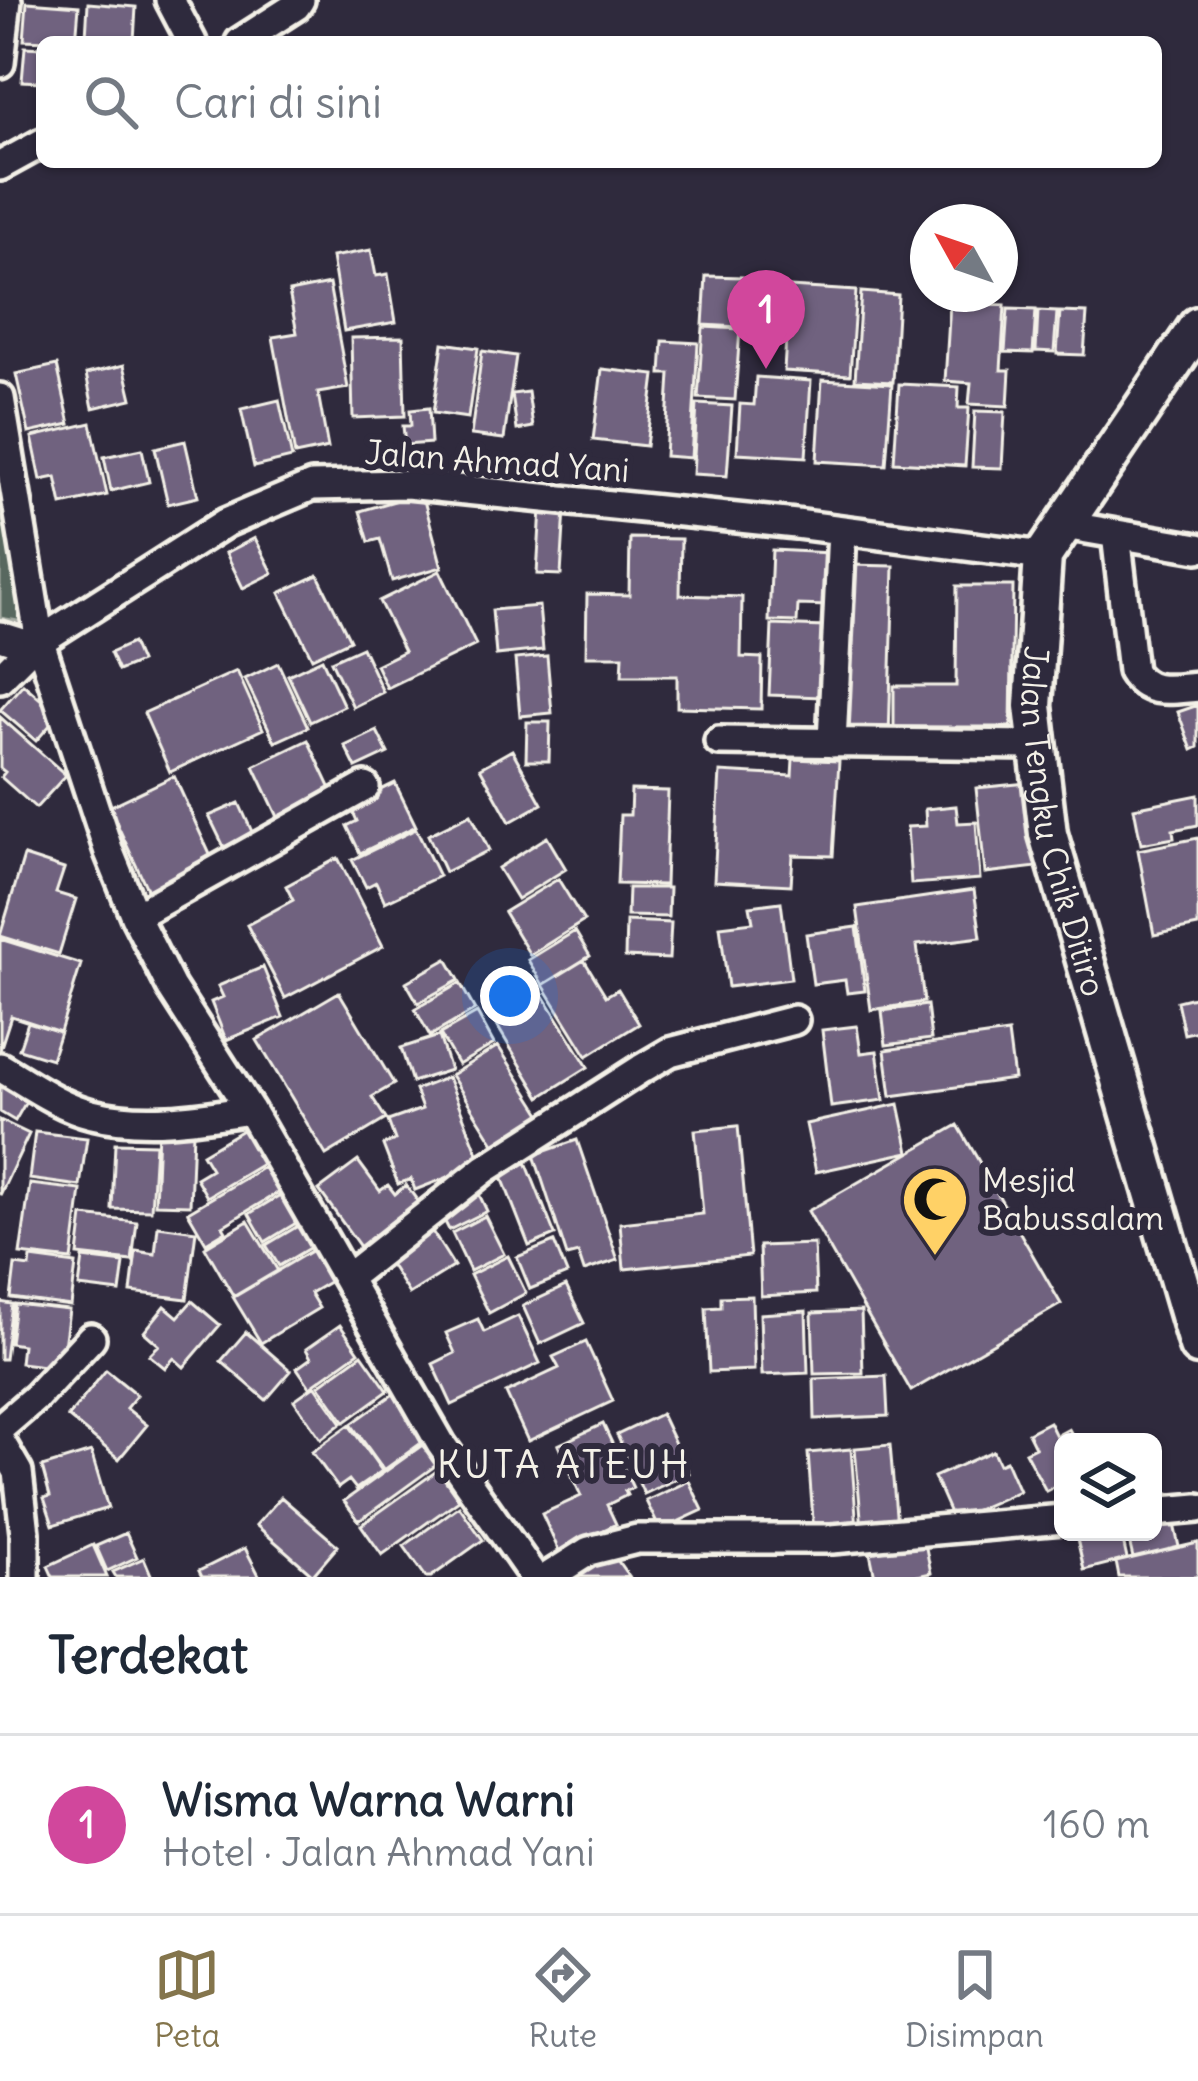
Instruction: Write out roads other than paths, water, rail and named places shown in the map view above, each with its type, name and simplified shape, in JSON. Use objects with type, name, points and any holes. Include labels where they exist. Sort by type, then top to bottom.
[{"type":"main road","points":[[1043,556],[1198,326]]},
{"type":"main road","name":"Jalan Tengku Chik Ditiro","points":[[1043,556],[1033,706],[1048,834],[1198,1346]]},
{"type":"street","points":[[0,63],[7,0]]},
{"type":"street","points":[[170,0],[189,36]]},
{"type":"street","points":[[249,36],[300,0]]},
{"type":"street","points":[[0,166],[36,145]]},
{"type":"street","points":[[0,398],[36,644],[135,916],[171,986],[250,1110],[441,1444],[534,1577]]},
{"type":"street","name":"Jalan Ahmad Yani","points":[[0,678],[36,644],[225,524],[312,486],[407,484],[1043,556]]},
{"type":"street","points":[[1064,525],[1198,548]]},
{"type":"street","points":[[832,743],[842,530]]},
{"type":"street","points":[[1116,534],[1132,670],[1138,680],[1158,690],[1198,687]]},
{"type":"street","points":[[0,636],[36,644]]},
{"type":"street","points":[[719,741],[1038,745]]},
{"type":"street","points":[[135,916],[365,787]]},
{"type":"street","points":[[347,1278],[485,1169],[655,1060],[670,1052],[794,1021]]},
{"type":"street","points":[[0,1067],[91,1114],[181,1120],[250,1110]]},
{"type":"street","points":[[0,1428],[91,1338]]},
{"type":"street","points":[[0,1441],[19,1472],[25,1577]]},
{"type":"street","points":[[1162,1511],[1198,1508]]},
{"type":"street","points":[[548,1577],[589,1552],[637,1539],[832,1539],[1054,1520]]},
{"type":"place","name":"Wisma Warna Warni","points":[[766,369]]},
{"type":"place","name":"Mesjid Babussalam","points":[[935,1258]]},
{"type":"district","name":"KUTA ATEUH","points":[[564,1464]]}]
